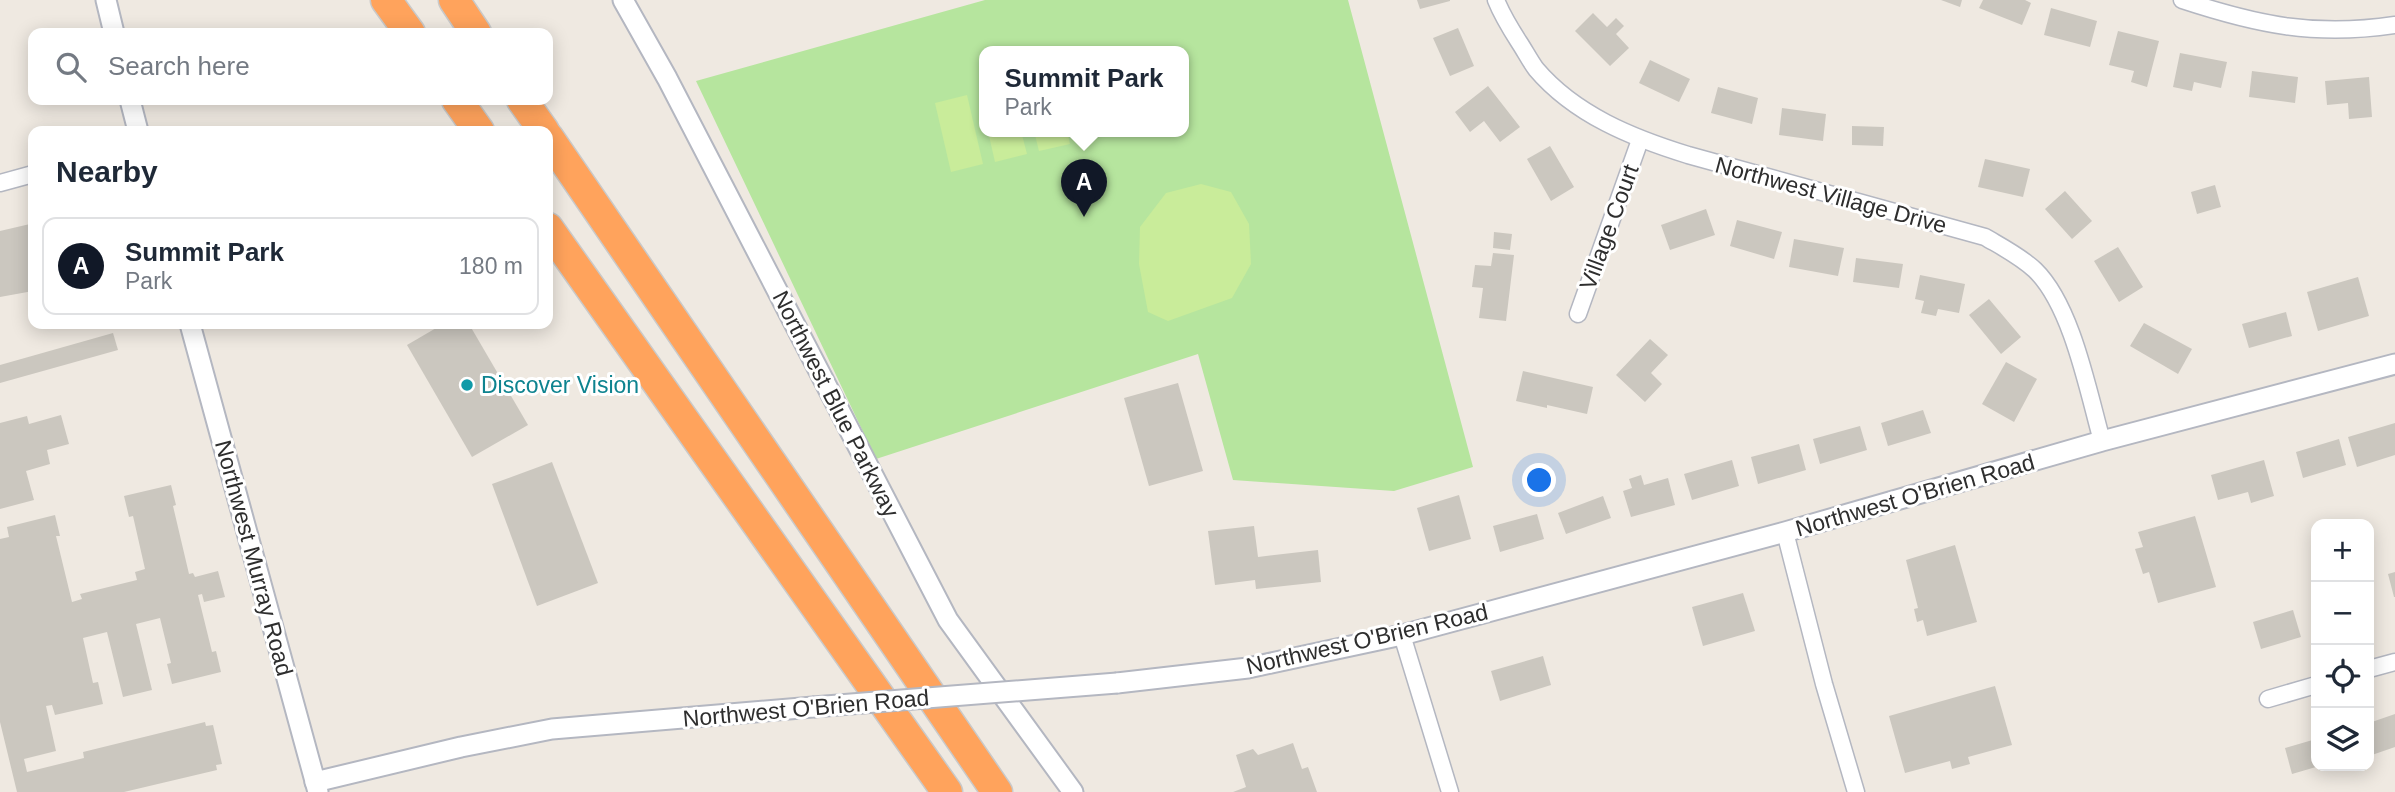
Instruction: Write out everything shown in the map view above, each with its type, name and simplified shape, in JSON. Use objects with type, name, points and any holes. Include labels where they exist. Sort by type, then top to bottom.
[{"type":"highway","points":[[386,0],[406,28]]},
{"type":"highway","points":[[453,0],[473,28]]},
{"type":"highway","points":[[461,105],[475,126]]},
{"type":"highway","points":[[526,105],[540,126]]},
{"type":"highway","points":[[553,144],[997,792]]},
{"type":"highway","points":[[553,235],[947,792]]},
{"type":"street","points":[[106,0],[113,28]]},
{"type":"street","name":"Northwest Blue Parkway","points":[[623,0],[667,78],[948,620],[1073,792]]},
{"type":"street","name":"Northwest Village Drive","points":[[1496,0],[1502,16],[1536,69],[1563,94],[1601,121],[1640,140],[1701,159],[1984,237],[2016,254],[2036,271],[2054,293],[2065,314],[2102,442]]},
{"type":"street","points":[[2182,0],[2238,18],[2291,28],[2336,31],[2395,25]]},
{"type":"street","points":[[131,105],[137,126]]},
{"type":"street","name":"Village Court","points":[[1578,314],[1640,140]]},
{"type":"street","points":[[0,183],[28,175]]},
{"type":"street","name":"Northwest Murray Road","points":[[191,329],[317,787]]},
{"type":"street","name":"Northwest O'Brien Road","points":[[317,787],[461,747],[552,729],[1117,683],[1248,668],[1402,635],[2395,364]]},
{"type":"street","points":[[1785,532],[1824,684],[1856,792]]},
{"type":"street","points":[[1402,635],[1450,792]]},
{"type":"street","points":[[2374,668],[2395,662]]},
{"type":"street","points":[[2268,699],[2311,686]]},
{"type":"green space","points":[[985,0],[1348,0],[1473,467],[1394,491],[1233,480],[1198,354],[876,459],[696,81]]},
{"type":"green space","points":[[967,95],[983,164],[951,172],[935,103]]},
{"type":"green space","points":[[989,137],[1023,137],[1027,154],[995,162]]},
{"type":"green space","points":[[1036,137],[1068,137],[1070,144],[1039,151]]},
{"type":"green space","points":[[1201,184],[1231,192],[1249,224],[1251,264],[1232,298],[1168,321],[1148,312],[1139,264],[1140,227],[1166,193]]},
{"type":"building","points":[[1417,0],[1450,0],[1450,1],[1420,9]]},
{"type":"building","points":[[1941,0],[1962,0],[1960,7]]},
{"type":"building","points":[[1983,0],[2025,0],[2031,3],[2022,25],[1979,8]]},
{"type":"building","points":[[2051,8],[2097,21],[2090,47],[2044,35]]},
{"type":"building","points":[[1593,13],[1607,27],[1616,18],[1624,26],[1616,34],[1629,48],[1610,66],[1575,31]]},
{"type":"building","points":[[1458,28],[1474,66],[1450,76],[1433,38]]},
{"type":"building","points":[[2118,31],[2159,41],[2147,87],[2131,82],[2134,71],[2109,65]]},
{"type":"building","points":[[2180,53],[2227,62],[2221,88],[2194,82],[2192,91],[2173,87]]},
{"type":"building","points":[[1650,60],[1690,79],[1679,102],[1639,83]]},
{"type":"building","points":[[2252,71],[2298,77],[2295,103],[2249,97]]},
{"type":"building","points":[[2369,77],[2372,117],[2349,119],[2348,103],[2327,105],[2325,81]]},
{"type":"building","points":[[1488,86],[1520,127],[1500,142],[1484,121],[1470,132],[1455,112]]},
{"type":"building","points":[[1718,87],[1758,98],[1752,124],[1711,113]]},
{"type":"building","points":[[1782,108],[1826,114],[1823,141],[1779,135]]},
{"type":"building","points":[[1852,126],[1884,127],[1883,146],[1852,145]]},
{"type":"building","points":[[1550,146],[1574,187],[1551,201],[1527,159]]},
{"type":"building","points":[[1985,159],[2030,169],[2023,197],[1978,187]]},
{"type":"building","points":[[2215,185],[2221,207],[2197,214],[2191,192]]},
{"type":"building","points":[[2065,191],[2092,221],[2072,239],[2045,209]]},
{"type":"building","points":[[1706,209],[1715,235],[1670,250],[1661,225]]},
{"type":"building","points":[[1737,220],[1782,232],[1774,259],[1730,246]]},
{"type":"building","points":[[28,224],[28,292],[0,297],[0,231]]},
{"type":"building","points":[[1494,232],[1512,234],[1510,250],[1493,248]]},
{"type":"building","points":[[1794,239],[1844,248],[1838,276],[1789,267]]},
{"type":"building","points":[[2118,247],[2143,287],[2119,302],[2094,261]]},
{"type":"building","points":[[1493,253],[1514,255],[1506,321],[1479,318],[1483,288],[1472,287],[1475,265],[1491,266]]},
{"type":"building","points":[[1856,258],[1903,264],[1899,288],[1853,282]]},
{"type":"building","points":[[1920,275],[1965,284],[1959,313],[1938,309],[1936,316],[1921,313],[1924,301],[1915,299]]},
{"type":"building","points":[[2358,277],[2369,316],[2318,331],[2307,292]]},
{"type":"building","points":[[1989,299],[2021,337],[2001,354],[1969,315]]},
{"type":"building","points":[[2286,312],[2292,336],[2249,348],[2242,324]]},
{"type":"building","points":[[2144,323],[2192,349],[2178,374],[2130,346]]},
{"type":"building","name":"Discover Vision","points":[[434,329],[472,329],[528,425],[472,457],[407,345]]},
{"type":"building","points":[[113,333],[118,350],[0,383],[0,365]]},
{"type":"building","points":[[1650,339],[1668,355],[1651,373],[1662,384],[1645,402],[1616,375]]},
{"type":"building","points":[[2006,362],[2037,379],[2014,422],[1982,404]]},
{"type":"building","points":[[1523,371],[1593,387],[1587,414],[1516,401]]},
{"type":"building","points":[[1178,383],[1203,471],[1149,486],[1124,398]]},
{"type":"building","points":[[1923,410],[1931,433],[1888,446],[1881,423]]},
{"type":"building","points":[[61,415],[69,444],[47,450],[50,464],[26,471],[34,500],[0,509],[0,423],[27,416],[29,424]]},
{"type":"building","points":[[2395,423],[2395,455],[2357,467],[2348,437]]},
{"type":"building","points":[[1860,426],[1867,450],[1820,464],[1813,439]]},
{"type":"building","points":[[2339,439],[2346,465],[2303,478],[2296,452]]},
{"type":"building","points":[[1799,444],[1806,470],[1758,484],[1751,457]]},
{"type":"building","points":[[1732,460],[1739,486],[1692,500],[1684,474]]},
{"type":"building","points":[[2264,460],[2274,496],[2251,503],[2248,492],[2218,500],[2211,475]]},
{"type":"building","points":[[552,462],[598,583],[537,606],[492,484]]},
{"type":"building","points":[[1641,475],[1644,485],[1668,478],[1675,505],[1631,517],[1623,491],[1632,488],[1629,479]]},
{"type":"building","points":[[171,485],[176,505],[173,506],[189,574],[193,573],[195,577],[218,571],[225,597],[204,602],[202,594],[198,595],[212,652],[216,651],[221,672],[172,684],[167,664],[171,663],[160,618],[136,624],[152,690],[123,697],[107,632],[83,638],[93,683],[98,682],[103,704],[55,715],[52,705],[46,706],[56,751],[24,759],[27,772],[84,758],[83,752],[205,722],[206,726],[213,725],[222,764],[216,765],[217,770],[124,792],[17,792],[0,722],[0,539],[9,537],[7,527],[55,515],[60,536],[56,536],[72,602],[82,599],[80,594],[137,580],[135,572],[145,569],[133,516],[129,517],[124,496]]},
{"type":"building","points":[[1459,495],[1471,539],[1429,551],[1417,508]]},
{"type":"building","points":[[1603,496],[1611,518],[1566,534],[1558,513]]},
{"type":"building","points":[[1537,514],[1544,539],[1500,552],[1493,526]]},
{"type":"building","points":[[2195,516],[2216,587],[2158,603],[2149,572],[2143,574],[2135,549],[2143,547],[2138,532]]},
{"type":"building","points":[[1254,526],[1258,557],[1318,550],[1321,582],[1256,589],[1255,580],[1215,585],[1208,531]]},
{"type":"building","points":[[1955,545],[1977,622],[1927,636],[1923,620],[1917,622],[1914,609],[1918,608],[1906,560]]},
{"type":"building","points":[[2395,572],[2395,597],[2394,597],[2388,574]]},
{"type":"building","points":[[1743,593],[1755,631],[1703,646],[1692,607]]},
{"type":"building","points":[[2293,610],[2301,637],[2261,649],[2253,622]]},
{"type":"building","points":[[1543,656],[1551,685],[1500,701],[1491,671]]},
{"type":"building","points":[[1995,686],[2012,745],[1968,757],[1970,764],[1952,769],[1950,761],[1905,773],[1889,716]]},
{"type":"building","points":[[2395,714],[2395,747],[2374,754],[2374,721]]},
{"type":"building","points":[[2311,740],[2311,768],[2292,774],[2285,748]]},
{"type":"building","points":[[1293,743],[1302,769],[1308,767],[1317,792],[1233,792],[1246,787],[1236,755],[1253,749],[1258,755]]},
{"type":"place","name":"Summit Park","points":[[1084,217]]},
{"type":"place","name":"Discover Vision","points":[[467,385]]}]
